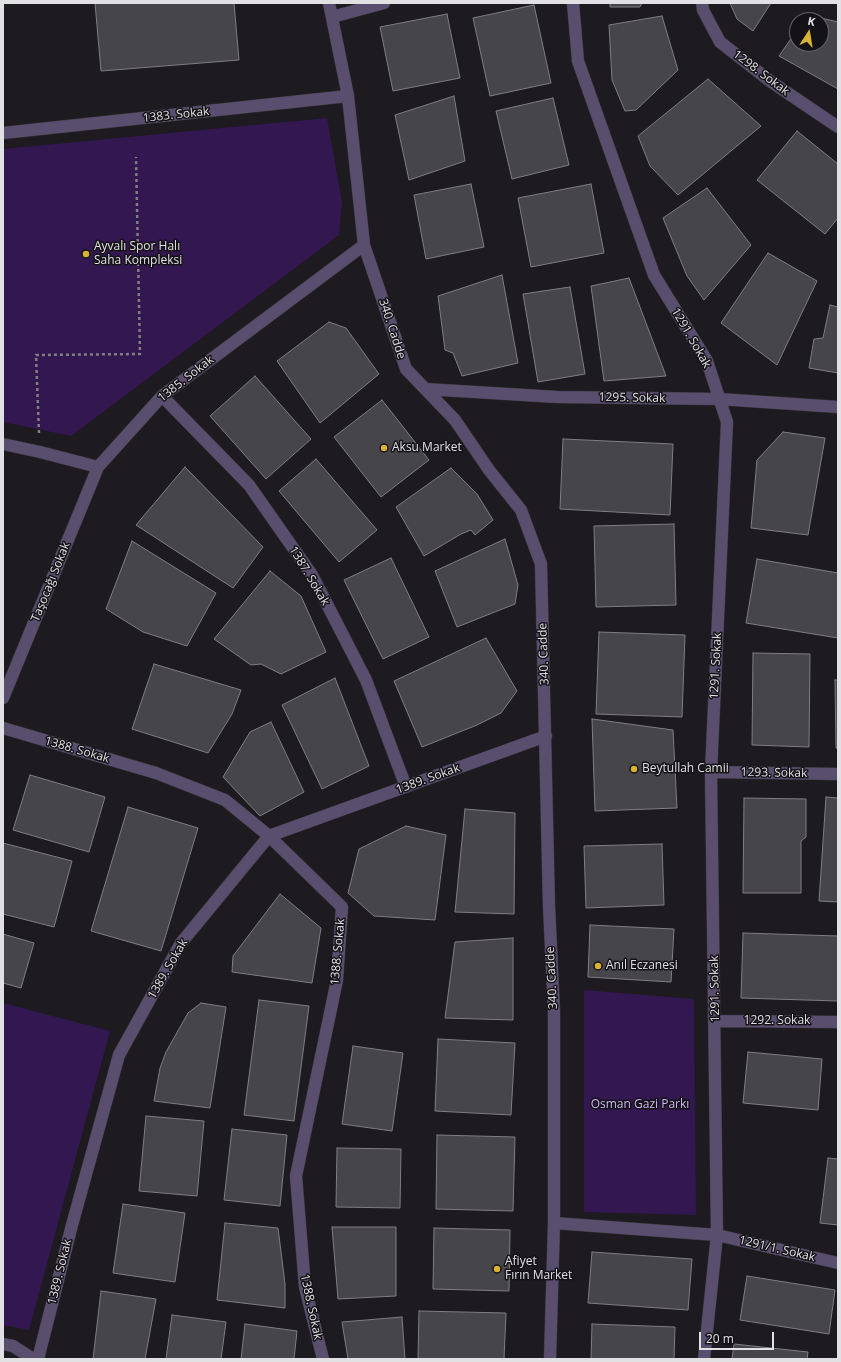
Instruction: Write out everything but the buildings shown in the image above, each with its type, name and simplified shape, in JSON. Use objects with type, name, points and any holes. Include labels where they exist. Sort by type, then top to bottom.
[{"type":"street","name":"340. Cadde","points":[[329,3],[348,96],[364,245],[406,369],[455,420],[489,470],[520,510],[541,564],[546,736],[548,906],[554,1012],[554,1223],[550,1359]]},
{"type":"street","points":[[332,17],[384,3]]},
{"type":"street","name":"1291. Sokak","points":[[573,3],[578,61],[654,275],[706,361],[726,422],[711,772],[717,1235],[704,1359]]},
{"type":"street","name":"1298. Sokak","points":[[702,3],[703,10],[720,42],[770,81],[838,127]]},
{"type":"street","name":"1383. Sokak","points":[[3,134],[348,96]]},
{"type":"street","name":"1385. Sokak","points":[[98,467],[162,396],[364,245]]},
{"type":"street","name":"1295. Sokak","points":[[426,389],[557,396],[719,399],[838,407]]},
{"type":"street","name":"1387. Sokak","points":[[162,396],[248,485],[312,575],[366,680],[406,787]]},
{"type":"street","points":[[3,444],[98,467]]},
{"type":"street","name":"Taşocağı Sokak","points":[[3,698],[98,467]]},
{"type":"street","name":"1388. Sokak","points":[[3,728],[156,773],[225,800],[269,836],[342,907],[337,980],[296,1176],[304,1287],[323,1359]]},
{"type":"street","name":"1389. Sokak","points":[[38,1359],[72,1225],[119,1055],[181,943],[269,836],[546,736]]},
{"type":"street","name":"1293. Sokak","points":[[711,772],[838,774]]},
{"type":"street","name":"1292. Sokak","points":[[715,1021],[838,1022]]},
{"type":"street","name":"1291/1. Sokak","points":[[554,1223],[717,1235],[838,1263]]},
{"type":"street","points":[[3,1344],[13,1346],[33,1359]]},
{"type":"path","points":[[40,452],[36,354],[140,354],[136,157]]},
{"type":"green space","points":[[327,118],[342,202],[339,235],[71,436],[3,422],[3,149]]},
{"type":"green space","name":"Osman Gazi Parkı","points":[[584,990],[694,999],[696,1215],[584,1212]]},
{"type":"green space","points":[[3,1003],[110,1031],[29,1330],[3,1325]]},
{"type":"place","name":"Ayvalı Spor Halı Saha Kompleksi","points":[[86,254]]},
{"type":"place","name":"Aksu Market","points":[[384,448]]},
{"type":"place","name":"Beytullah Camii","points":[[634,769]]},
{"type":"place","name":"Anıl Eczanesi","points":[[598,966]]},
{"type":"place","name":"Afiyet Fırın Market","points":[[497,1269]]}]
